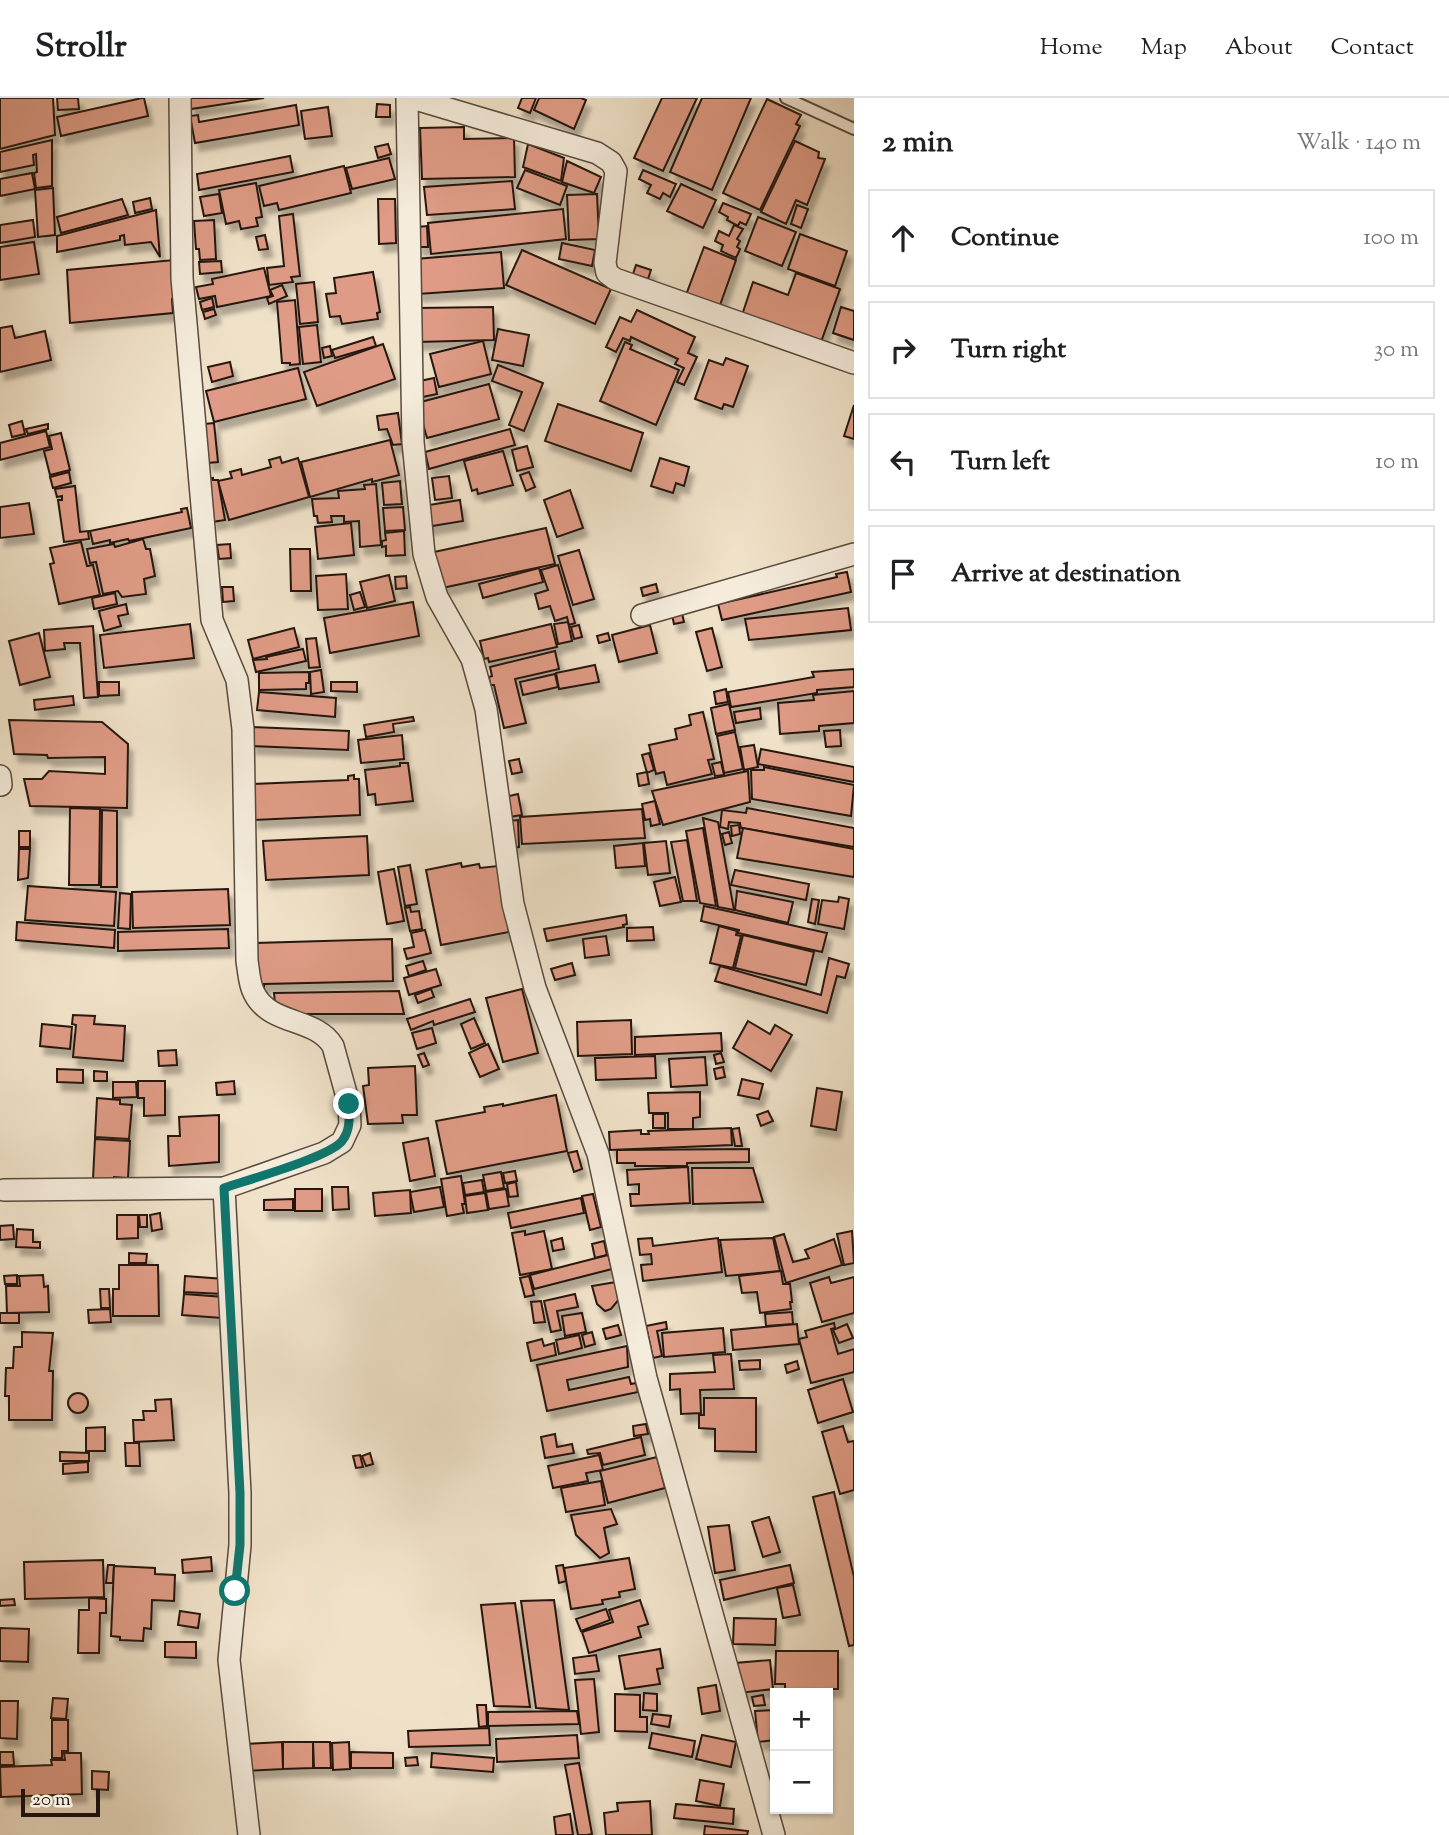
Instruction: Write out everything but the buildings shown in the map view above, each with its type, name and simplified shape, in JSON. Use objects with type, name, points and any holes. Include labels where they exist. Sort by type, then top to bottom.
[{"type":"street","points":[[4,1190],[224,1188],[324,1153],[342,1142],[349,1125],[349,1104],[329,1039],[270,1013],[253,991],[247,961],[243,729],[237,680],[212,620],[182,278],[180,98]]},
{"type":"street","points":[[774,1835],[646,1378],[598,1154],[534,988],[513,904],[486,709],[472,659],[437,597],[424,554],[412,442],[409,98],[597,153],[611,162],[615,171],[605,263],[607,273],[615,279],[854,363]]},
{"type":"street","points":[[642,615],[854,554]]},
{"type":"street","points":[[224,1188],[240,1493],[240,1545],[229,1660],[248,1835]]},
{"type":"lane","points":[[786,98],[854,129]]},
{"type":"route","points":[[235,1591],[240,1545],[240,1493],[224,1188],[324,1153],[342,1142],[349,1125],[349,1104]]}]
